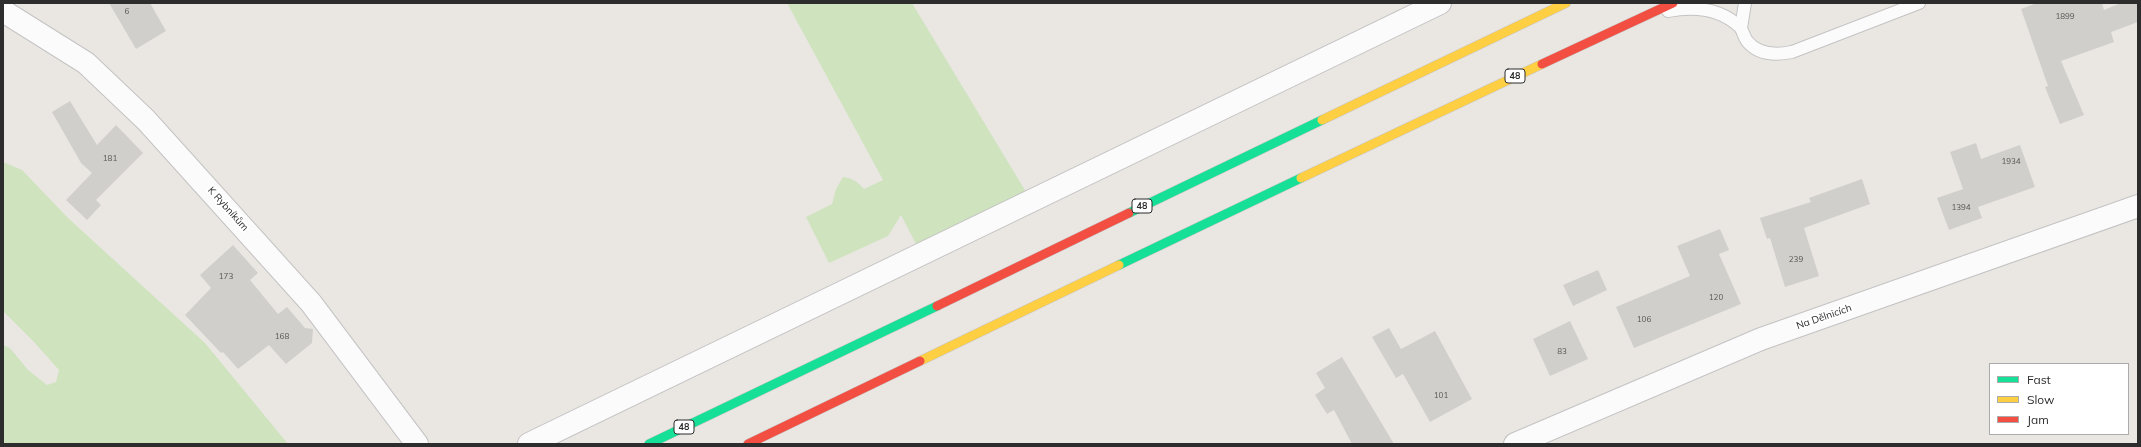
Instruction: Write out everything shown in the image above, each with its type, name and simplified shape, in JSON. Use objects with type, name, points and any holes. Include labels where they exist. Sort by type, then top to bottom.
[{"type":"highway","name":"48","points":[[650,444],[1566,3]]},
{"type":"highway","name":"48","points":[[748,444],[1385,137],[1673,3]]},
{"type":"street","points":[[529,444],[1440,3]]},
{"type":"street","name":"K Rybníkům","points":[[3,11],[86,63],[146,120],[311,303],[417,444]]},
{"type":"street","name":"Na Dělnicích","points":[[1515,444],[1762,339],[2138,206]]},
{"type":"lane","points":[[1741,28],[1745,3]]},
{"type":"lane","points":[[1646,16],[1684,8],[1708,9],[1718,12],[1741,28],[1748,42],[1762,52],[1777,55],[1792,52],[1920,3]]},
{"type":"green space","points":[[787,3],[912,3],[1026,192],[916,244],[901,215],[888,236],[829,263],[806,217],[832,204],[836,189],[843,177],[855,181],[864,189],[883,180]]},
{"type":"green space","points":[[3,162],[22,170],[68,218],[205,343],[288,444],[3,444],[3,345],[10,348],[28,370],[47,385],[56,382],[59,370],[3,311]]},
{"type":"building","points":[[109,3],[150,3],[166,31],[136,49]]},
{"type":"building","points":[[2037,3],[2102,3],[2104,10],[2121,3],[2138,3],[2138,22],[2111,32],[2114,42],[2061,61],[2084,115],[2060,124],[2045,87],[2048,86],[2021,9]]},
{"type":"building","points":[[70,101],[97,145],[116,125],[143,153],[96,200],[101,205],[87,220],[66,200],[92,173],[81,163],[52,112]]},
{"type":"building","points":[[1976,143],[1981,159],[2020,145],[2035,187],[1978,207],[1982,218],[1949,230],[1937,198],[1963,189],[1950,152]]},
{"type":"building","points":[[1862,179],[1870,204],[1804,228],[1819,276],[1785,287],[1770,238],[1767,239],[1760,218],[1811,202],[1809,198]]},
{"type":"building","points":[[1720,229],[1729,250],[1719,254],[1741,304],[1634,348],[1616,307],[1690,276],[1677,246]]},
{"type":"building","points":[[233,245],[258,273],[250,280],[278,314],[287,307],[305,328],[313,329],[312,343],[286,364],[269,345],[238,369],[223,352],[221,353],[185,315],[211,288],[200,275]]},
{"type":"building","points":[[1598,270],[1607,290],[1573,306],[1563,285]]},
{"type":"building","points":[[1570,321],[1588,359],[1550,376],[1533,339]]},
{"type":"building","points":[[1389,328],[1401,349],[1435,331],[1472,399],[1430,422],[1403,374],[1396,378],[1372,337]]},
{"type":"building","points":[[1342,357],[1394,444],[1352,444],[1334,410],[1327,414],[1315,395],[1325,388],[1316,373]]},
{"type":"traffic: fast","points":[[1129,213],[1322,120]]},
{"type":"traffic: fast","points":[[1119,265],[1301,178]]},
{"type":"traffic: fast","points":[[649,444],[937,306]]},
{"type":"traffic: slow","points":[[1322,120],[1566,3]]},
{"type":"traffic: slow","points":[[1301,178],[1542,64]]},
{"type":"traffic: slow","points":[[920,361],[1119,265]]},
{"type":"traffic: jam","points":[[1542,64],[1673,3]]},
{"type":"traffic: jam","points":[[937,306],[1129,213]]},
{"type":"traffic: jam","points":[[748,444],[920,361]]}]
